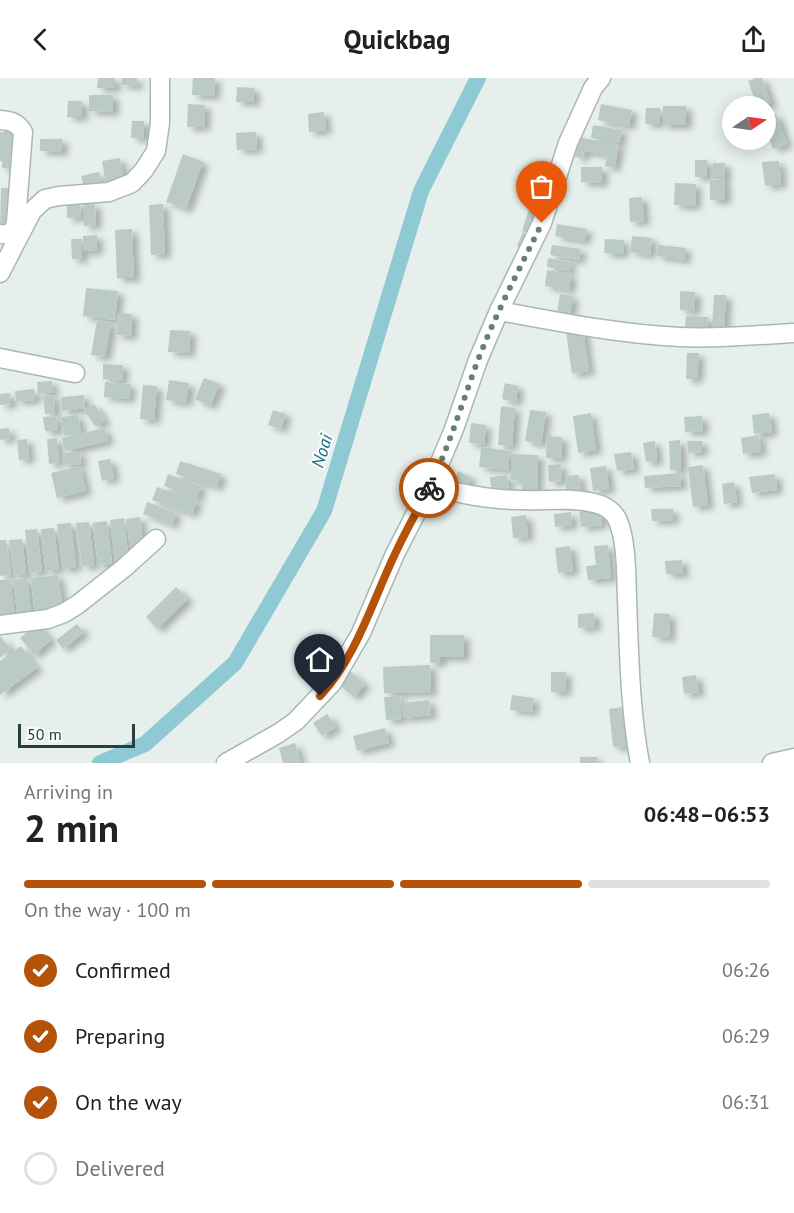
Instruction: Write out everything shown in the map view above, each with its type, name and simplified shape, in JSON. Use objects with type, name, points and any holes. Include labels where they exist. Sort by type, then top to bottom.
[{"type":"street","points":[[0,273],[32,211],[38,204],[45,199],[59,196],[109,192],[132,183],[144,170],[156,151],[160,123],[160,78]]},
{"type":"street","points":[[226,763],[296,722],[332,682],[361,633],[395,554],[430,486],[454,429],[478,360],[542,223],[568,143],[593,88],[601,78]]},
{"type":"street","points":[[0,120],[13,121],[23,132],[15,229],[11,233],[0,234]]},
{"type":"street","points":[[499,311],[617,331],[680,337],[740,337],[794,333]]},
{"type":"street","points":[[0,358],[75,373]]},
{"type":"street","points":[[430,486],[478,497],[577,500],[596,503],[609,509],[618,520],[622,538],[630,670],[640,763]]},
{"type":"street","points":[[0,625],[48,619],[64,613],[124,568],[156,539]]},
{"type":"street","points":[[772,763],[794,758]]},
{"type":"building","points":[[98,78],[115,78],[115,88],[97,88]]},
{"type":"building","points":[[122,78],[137,78],[137,86],[121,85]]},
{"type":"building","points":[[193,78],[215,78],[214,96],[192,95]]},
{"type":"building","points":[[762,78],[768,96],[753,96],[748,81]]},
{"type":"building","points":[[237,87],[254,88],[254,102],[236,102]]},
{"type":"building","points":[[89,95],[113,95],[113,112],[89,111]]},
{"type":"building","points":[[68,101],[82,101],[82,117],[67,117]]},
{"type":"building","points":[[188,104],[205,105],[204,127],[187,127]]},
{"type":"building","points":[[601,104],[632,110],[629,126],[598,120]]},
{"type":"building","points":[[663,106],[686,106],[686,125],[663,125]]},
{"type":"building","points":[[646,108],[660,108],[659,124],[645,124]]},
{"type":"building","points":[[324,112],[326,130],[309,132],[308,114]]},
{"type":"building","points":[[776,114],[787,144],[776,148]]},
{"type":"building","points":[[132,121],[144,121],[144,138],[131,138]]},
{"type":"building","points":[[593,125],[622,130],[619,143],[591,138]]},
{"type":"building","points":[[4,127],[17,128],[15,168],[2,168],[2,161],[0,161],[0,132],[4,132]]},
{"type":"building","points":[[256,132],[257,149],[237,150],[236,133]]},
{"type":"building","points":[[578,137],[619,145],[614,168],[605,166],[607,155],[584,151],[582,158],[575,157]]},
{"type":"building","points":[[40,139],[62,139],[62,152],[40,151]]},
{"type":"building","points":[[183,154],[203,162],[186,209],[166,202]]},
{"type":"building","points":[[120,158],[124,181],[106,184],[102,161]]},
{"type":"building","points":[[695,160],[707,160],[707,177],[695,177]]},
{"type":"building","points":[[779,161],[781,184],[765,186],[762,162]]},
{"type":"building","points":[[713,163],[725,163],[725,179],[713,179]]},
{"type":"building","points":[[581,167],[602,167],[602,183],[581,182]]},
{"type":"building","points":[[99,172],[103,187],[85,191],[81,176]]},
{"type":"building","points":[[710,180],[725,180],[725,200],[710,200]]},
{"type":"building","points":[[675,183],[696,184],[695,206],[674,205]]},
{"type":"building","points":[[1,188],[14,188],[13,229],[0,228]]},
{"type":"building","points":[[534,194],[547,199],[535,235],[522,231]]},
{"type":"building","points":[[642,197],[644,221],[630,222],[629,198]]},
{"type":"building","points":[[67,203],[80,203],[81,217],[67,218]]},
{"type":"building","points":[[84,204],[95,204],[96,225],[84,226]]},
{"type":"building","points":[[163,204],[165,254],[151,255],[149,205]]},
{"type":"building","points":[[557,224],[587,229],[584,241],[555,236]]},
{"type":"building","points":[[132,229],[134,278],[117,278],[115,230]]},
{"type":"building","points":[[523,232],[534,238],[528,251],[517,246]]},
{"type":"building","points":[[97,235],[97,251],[83,251],[83,236]]},
{"type":"building","points":[[632,236],[652,238],[650,255],[630,252]]},
{"type":"building","points":[[71,239],[82,239],[82,259],[72,259]]},
{"type":"building","points":[[605,239],[624,240],[623,254],[604,253]]},
{"type":"building","points":[[552,245],[581,249],[579,260],[550,255]]},
{"type":"building","points":[[658,245],[686,248],[684,260],[656,256]]},
{"type":"building","points":[[548,258],[571,262],[569,271],[547,267]]},
{"type":"building","points":[[547,270],[571,274],[569,290],[545,286]]},
{"type":"building","points":[[86,288],[118,291],[115,320],[83,316]]},
{"type":"building","points":[[680,291],[695,292],[695,311],[680,310]]},
{"type":"building","points":[[560,294],[573,296],[570,315],[557,313]]},
{"type":"building","points":[[714,295],[726,295],[724,328],[712,327]]},
{"type":"building","points":[[118,313],[132,314],[131,336],[116,335]]},
{"type":"building","points":[[686,316],[708,317],[707,330],[685,329]]},
{"type":"building","points":[[97,320],[111,323],[105,357],[91,355]]},
{"type":"building","points":[[583,329],[589,371],[572,374],[566,331]]},
{"type":"building","points":[[170,330],[190,331],[189,353],[168,352]]},
{"type":"building","points":[[687,353],[699,353],[697,379],[686,379]]},
{"type":"building","points":[[103,364],[123,365],[122,381],[103,379]]},
{"type":"building","points":[[204,378],[220,384],[210,406],[195,399]]},
{"type":"building","points":[[169,380],[189,383],[186,403],[166,400]]},
{"type":"building","points":[[52,381],[53,392],[38,394],[37,382]]},
{"type":"building","points":[[105,382],[130,384],[129,399],[104,397]]},
{"type":"building","points":[[505,383],[518,386],[516,402],[502,399]]},
{"type":"building","points":[[143,385],[157,386],[154,420],[140,419]]},
{"type":"building","points":[[34,389],[35,400],[16,401],[15,391]]},
{"type":"building","points":[[10,393],[11,404],[0,405],[0,394]]},
{"type":"building","points":[[54,395],[55,413],[45,414],[43,396]]},
{"type":"building","points":[[84,395],[85,408],[62,411],[61,397]]},
{"type":"building","points":[[94,404],[105,420],[96,427],[84,410]]},
{"type":"building","points":[[501,406],[515,408],[512,446],[498,445]]},
{"type":"building","points":[[273,410],[286,414],[281,429],[268,425]]},
{"type":"building","points":[[530,410],[546,412],[541,444],[525,441]]},
{"type":"building","points":[[591,413],[596,450],[578,453],[573,416]]},
{"type":"building","points":[[769,413],[772,432],[754,434],[752,415]]},
{"type":"building","points":[[78,415],[81,433],[64,436],[61,417]]},
{"type":"building","points":[[57,416],[58,431],[45,431],[43,417]]},
{"type":"building","points":[[702,416],[703,431],[685,432],[684,417]]},
{"type":"building","points":[[471,423],[486,425],[484,445],[469,443]]},
{"type":"building","points":[[9,428],[10,439],[0,440],[0,429]]},
{"type":"building","points":[[105,428],[108,441],[65,451],[62,438]]},
{"type":"building","points":[[759,435],[761,452],[743,454],[741,438]]},
{"type":"building","points":[[547,436],[562,437],[561,458],[546,458]]},
{"type":"building","points":[[57,438],[59,463],[49,464],[47,439]]},
{"type":"building","points":[[27,439],[29,459],[19,460],[17,440]]},
{"type":"building","points":[[680,440],[681,470],[670,470],[669,441]]},
{"type":"building","points":[[655,441],[657,461],[646,462],[643,443]]},
{"type":"building","points":[[687,441],[702,441],[702,452],[688,453]]},
{"type":"building","points":[[481,447],[510,451],[508,470],[479,467]]},
{"type":"building","points":[[80,452],[81,464],[63,465],[63,453]]},
{"type":"building","points":[[631,452],[634,469],[617,471],[614,454]]},
{"type":"building","points":[[511,454],[538,455],[537,493],[522,492],[522,481],[511,480]]},
{"type":"building","points":[[110,459],[114,478],[102,481],[98,461]]},
{"type":"building","points":[[180,461],[221,474],[217,487],[176,474]]},
{"type":"building","points":[[561,464],[562,481],[549,482],[548,465]]},
{"type":"building","points":[[703,465],[708,505],[693,507],[688,467]]},
{"type":"building","points":[[80,466],[86,491],[57,498],[51,473]]},
{"type":"building","points":[[606,466],[609,489],[593,491],[590,468]]},
{"type":"building","points":[[458,471],[471,477],[465,492],[451,487]]},
{"type":"building","points":[[680,473],[681,486],[645,488],[644,476]]},
{"type":"building","points":[[168,474],[201,486],[197,498],[164,486]]},
{"type":"building","points":[[775,474],[777,490],[752,493],[749,477]]},
{"type":"building","points":[[507,475],[509,493],[492,494],[490,477]]},
{"type":"building","points":[[579,475],[581,494],[567,495],[565,476]]},
{"type":"building","points":[[734,482],[737,502],[724,504],[722,484]]},
{"type":"building","points":[[157,487],[197,501],[192,514],[152,500]]},
{"type":"building","points":[[147,502],[176,513],[172,525],[143,514]]},
{"type":"building","points":[[651,509],[673,509],[673,520],[652,521]]},
{"type":"building","points":[[601,511],[602,525],[581,527],[579,512]]},
{"type":"building","points":[[571,512],[572,525],[555,527],[554,514]]},
{"type":"building","points":[[526,515],[528,537],[513,538],[511,517]]},
{"type":"building","points":[[140,517],[143,544],[130,548],[126,519]]},
{"type":"building","points":[[124,518],[129,561],[115,563],[110,520]]},
{"type":"building","points":[[107,521],[112,563],[98,565],[93,523]]},
{"type":"building","points":[[89,522],[94,565],[82,566],[76,523]]},
{"type":"building","points":[[71,523],[76,567],[63,569],[57,524]]},
{"type":"building","points":[[54,528],[59,569],[46,571],[41,529]]},
{"type":"building","points":[[37,529],[42,571],[30,573],[25,530]]},
{"type":"building","points":[[22,539],[26,574],[14,576],[9,540]]},
{"type":"building","points":[[0,540],[6,540],[11,575],[0,576]]},
{"type":"building","points":[[608,545],[611,578],[588,580],[586,566],[596,565],[594,546]]},
{"type":"building","points":[[570,546],[573,571],[558,573],[555,548]]},
{"type":"building","points":[[682,560],[683,574],[666,574],[665,561]]},
{"type":"building","points":[[58,575],[63,611],[35,615],[31,578]]},
{"type":"building","points":[[27,578],[31,611],[17,613],[13,580]]},
{"type":"building","points":[[10,579],[15,615],[0,616],[0,580]]},
{"type":"building","points":[[176,587],[188,599],[157,629],[146,617]]},
{"type":"building","points":[[594,613],[595,627],[578,628],[578,614]]},
{"type":"building","points":[[654,613],[670,614],[669,638],[652,637]]},
{"type":"building","points":[[37,623],[51,640],[34,655],[20,638]]},
{"type":"building","points":[[77,624],[84,632],[63,649],[56,640]]},
{"type":"building","points":[[430,635],[464,635],[464,657],[440,657],[440,663],[430,663]]},
{"type":"building","points":[[0,636],[11,649],[0,658]]},
{"type":"building","points":[[21,646],[37,668],[0,695],[0,661]]},
{"type":"building","points":[[430,665],[431,692],[384,693],[383,667]]},
{"type":"building","points":[[349,670],[365,684],[354,697],[338,684]]},
{"type":"building","points":[[551,672],[566,672],[565,692],[551,692]]},
{"type":"building","points":[[696,675],[699,692],[684,694],[682,677]]},
{"type":"building","points":[[512,695],[534,698],[532,712],[510,710]]},
{"type":"building","points":[[400,696],[402,719],[386,720],[384,697]]},
{"type":"building","points":[[429,700],[431,715],[404,718],[402,703]]},
{"type":"building","points":[[623,707],[627,746],[613,747],[609,709]]},
{"type":"building","points":[[327,714],[336,727],[322,736],[313,723]]},
{"type":"building","points":[[385,728],[389,743],[357,751],[353,736]]},
{"type":"building","points":[[295,743],[301,763],[283,763],[279,748]]},
{"type":"building","points":[[580,757],[597,757],[597,763],[580,763]]},
{"type":"waterway","name":"Noai","points":[[100,763],[145,744],[235,663],[324,511],[421,191],[478,78]]},
{"type":"way so far","points":[[429,488],[454,429],[478,360],[542,223]]},
{"type":"route","points":[[320,696],[332,682],[361,633],[395,554],[429,488]]}]
